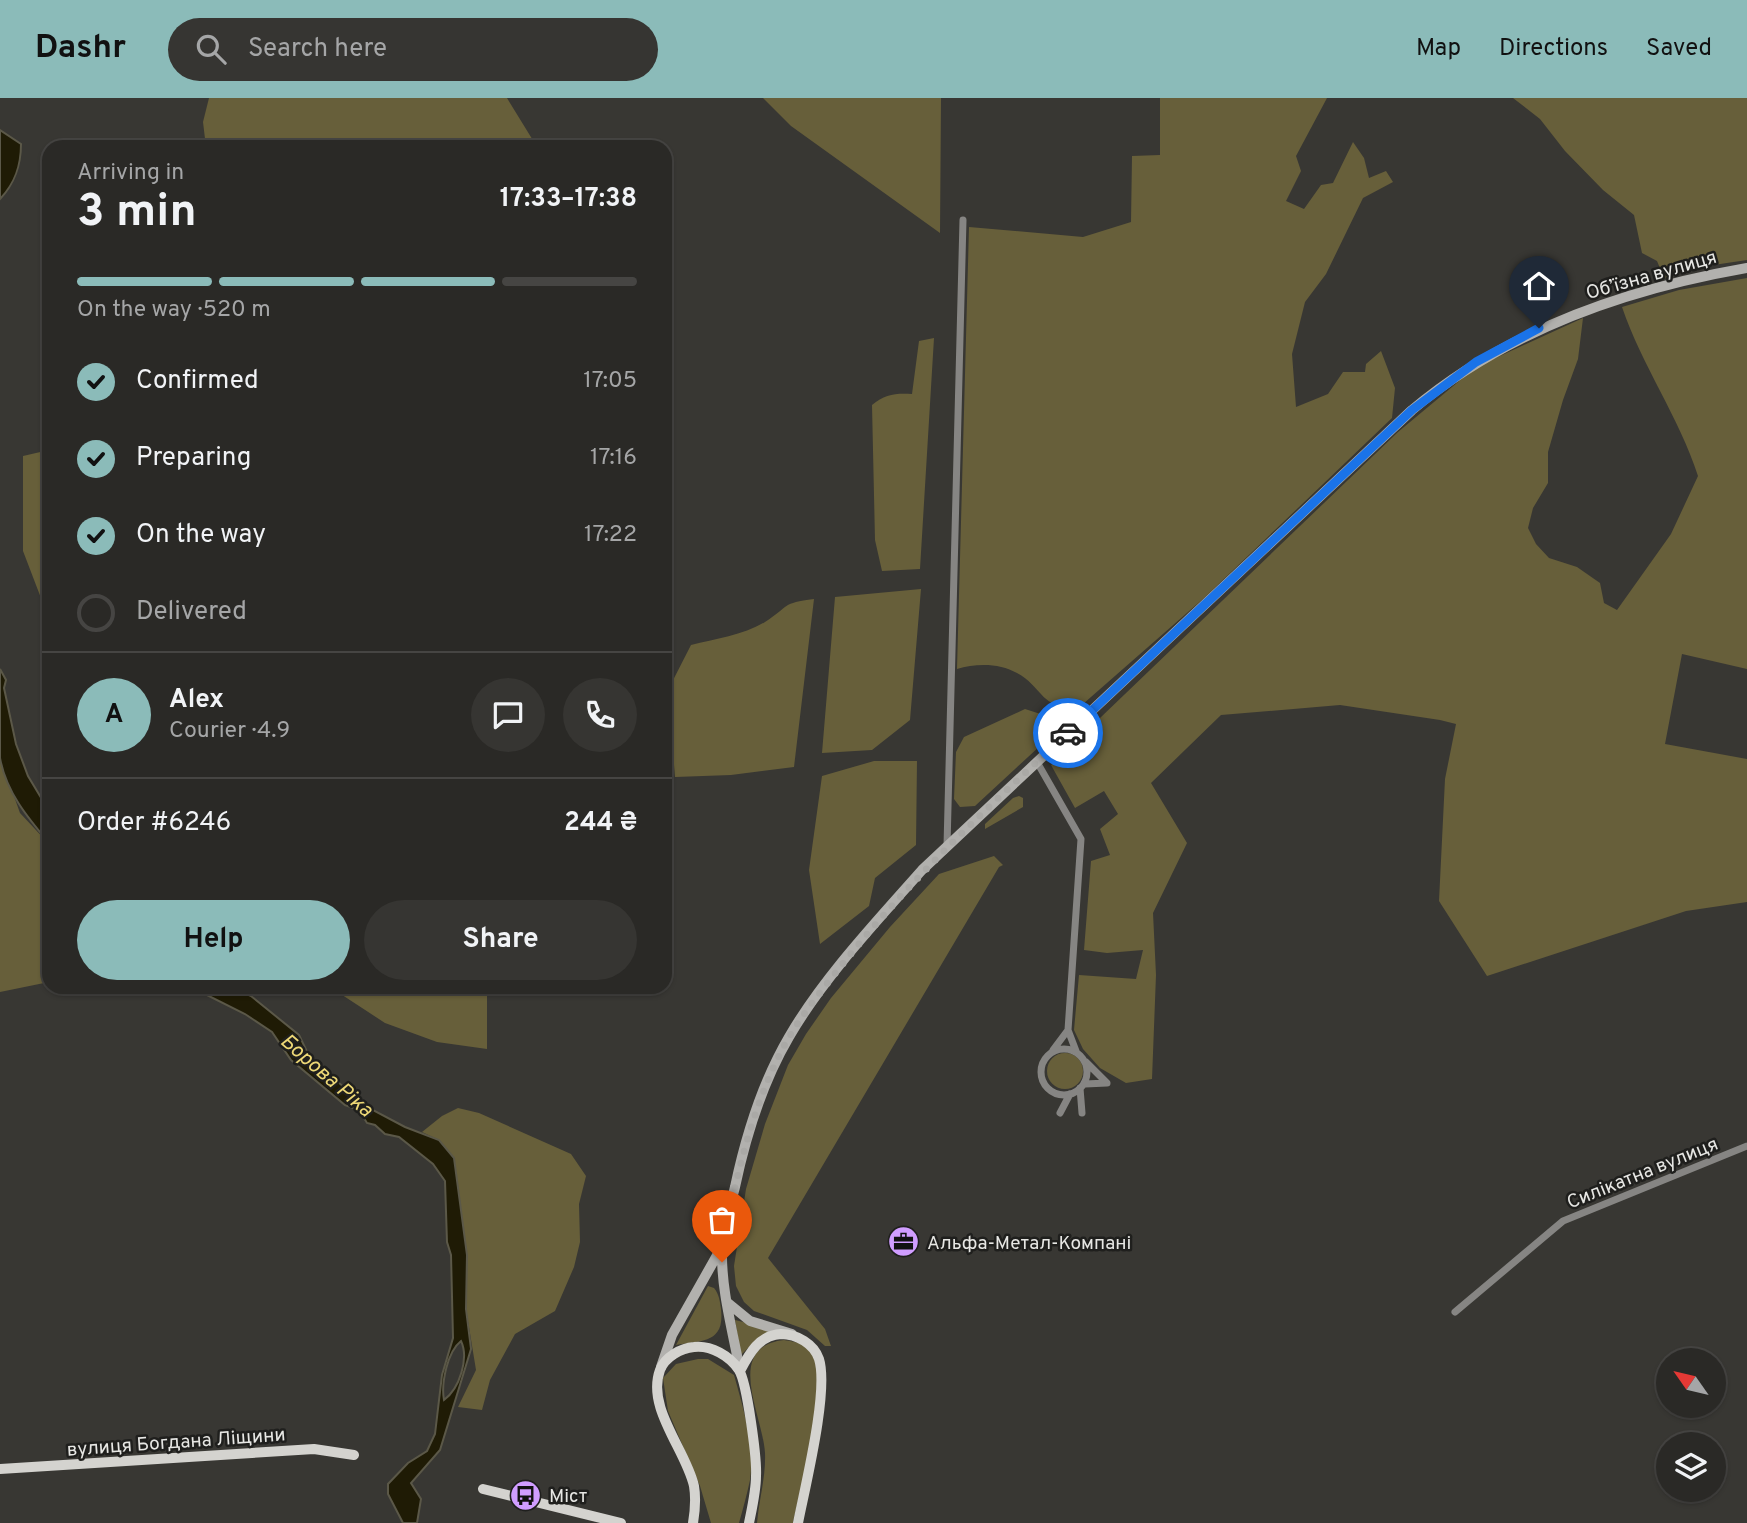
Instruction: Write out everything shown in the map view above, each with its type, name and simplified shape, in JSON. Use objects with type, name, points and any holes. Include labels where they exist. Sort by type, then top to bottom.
[{"type":"main road","name":"Об’їзна вулиця","points":[[722,1246],[747,1136],[760,1098],[789,1036],[881,916],[947,846],[1438,388],[1476,362],[1562,318],[1706,275],[1747,268]]},
{"type":"main road","points":[[722,1246],[727,1303],[755,1447],[756,1478],[748,1523]]},
{"type":"main road","points":[[693,1523],[694,1487],[660,1406],[658,1389],[660,1370],[672,1335],[722,1246]]},
{"type":"main road","points":[[727,1303],[750,1321],[777,1327],[795,1336],[812,1346],[817,1355],[822,1377],[820,1404],[798,1523]]},
{"type":"main road","points":[[740,1371],[759,1343],[773,1336],[795,1336]]},
{"type":"main road","points":[[660,1370],[667,1359],[676,1353],[702,1346],[727,1357],[740,1371]]},
{"type":"main road","name":"вулиця Богдана Ліщини","points":[[0,1469],[314,1449],[354,1455]]},
{"type":"main road","points":[[483,1489],[621,1523]]},
{"type":"street","points":[[947,846],[963,220]]},
{"type":"street","points":[[1037,762],[1081,839],[1068,1030],[1076,1051],[1107,1083],[1082,1086],[1072,1094],[1060,1113],[1057,1094]]},
{"type":"street","points":[[1068,1030],[1044,1059],[1040,1073],[1044,1085],[1057,1094],[1072,1094]]},
{"type":"street","points":[[1053,1050],[1066,1048],[1076,1051]]},
{"type":"street","points":[[1072,1094],[1082,1113],[1082,1086],[1088,1072],[1087,1062]]},
{"type":"street","name":"Силікатна вулиця","points":[[1455,1312],[1563,1221],[1747,1146]]},
{"type":"shaded area","points":[[209,98],[507,98],[533,140],[205,140],[203,122]]},
{"type":"shaded area","points":[[763,98],[941,98],[940,233],[791,126]]},
{"type":"shaded area","points":[[1160,98],[1327,98],[1296,156],[1301,171],[1286,201],[1304,209],[1321,185],[1333,183],[1353,142],[1364,158],[1369,178],[1386,171],[1393,182],[1363,198],[1326,274],[1305,302],[1292,354],[1296,407],[1328,394],[1343,372],[1365,372],[1366,364],[1381,351],[1395,388],[1392,418],[1204,598],[1083,704],[1059,705],[1045,698],[1026,679],[1003,667],[988,665],[957,669],[969,227],[1083,237],[1131,222],[1132,156],[1160,155]]},
{"type":"shaded area","points":[[1513,98],[1747,98],[1747,260],[1700,267],[1664,278],[1657,261],[1642,253],[1634,215],[1603,190],[1565,151],[1540,119]]},
{"type":"shaded area","points":[[1747,278],[1747,669],[1682,654],[1665,744],[1747,759],[1747,902],[1686,911],[1487,976],[1439,901],[1445,779],[1456,724],[1340,705],[1221,715],[1151,783],[1187,843],[1153,913],[1156,975],[1152,1079],[1126,1083],[1100,1068],[1083,1049],[1074,1030],[1079,975],[1136,979],[1143,950],[1107,953],[1084,950],[1091,861],[1110,855],[1100,829],[1118,814],[1104,791],[1075,808],[1051,765],[1398,432],[1476,367],[1583,318],[1578,359],[1548,452],[1548,483],[1533,508],[1528,528],[1536,544],[1549,558],[1577,567],[1600,583],[1604,603],[1617,610],[1671,534],[1698,476],[1681,433],[1622,307],[1679,290]]},
{"type":"shaded area","points":[[934,338],[920,569],[882,571],[875,540],[872,405],[891,395],[912,394],[919,341]]},
{"type":"shaded area","points":[[42,452],[42,601],[23,551],[23,456]]},
{"type":"shaded area","points":[[921,589],[910,720],[872,750],[822,753],[835,597]]},
{"type":"shaded area","points":[[814,599],[794,767],[731,775],[675,777],[672,682],[691,645],[748,630],[765,622],[786,606]]},
{"type":"shaded area","points":[[1025,709],[1053,718],[1054,733],[975,806],[960,807],[954,799],[956,752],[964,737]]},
{"type":"shaded area","points":[[0,757],[20,813],[42,837],[42,983],[0,992]]},
{"type":"shaded area","points":[[874,761],[917,761],[916,845],[875,878],[869,906],[820,944],[809,870],[822,776]]},
{"type":"shaded area","points":[[1013,798],[1023,798],[1023,807],[985,829],[985,824]]},
{"type":"shaded area","points":[[994,856],[1003,865],[999,867],[768,1258],[825,1329],[831,1346],[825,1346],[807,1330],[754,1311],[744,1302],[736,1286],[734,1266],[746,1189],[765,1124],[788,1065],[806,1034],[831,998],[890,927],[939,874]]},
{"type":"shaded area","points":[[341,994],[487,994],[487,1049],[437,1042],[385,1023]]},
{"type":"shaded area","points":[[1065,1053],[1078,1058],[1083,1071],[1078,1084],[1065,1089],[1052,1084],[1047,1071],[1052,1058]]},
{"type":"shaded area","points":[[458,1108],[479,1113],[571,1154],[586,1176],[579,1204],[580,1242],[574,1267],[555,1311],[515,1334],[490,1380],[482,1410],[458,1407],[476,1370],[466,1309],[467,1255],[439,1140],[422,1132],[442,1116]]},
{"type":"shaded area","points":[[708,1286],[714,1288],[719,1298],[719,1329],[702,1341],[676,1345]]},
{"type":"shaded area","points":[[735,1320],[777,1330],[759,1337],[741,1355]]},
{"type":"shaded area","points":[[784,1340],[807,1346],[816,1357],[819,1371],[816,1413],[793,1523],[757,1523],[765,1453],[751,1385],[751,1369],[755,1355],[766,1345]]},
{"type":"shaded area","points":[[708,1359],[734,1375],[744,1413],[750,1440],[751,1467],[739,1523],[711,1523],[700,1486],[668,1411],[663,1378],[676,1364]]},
{"type":"water","points":[[0,130],[21,144],[16,174],[0,199]]},
{"type":"water","points":[[0,669],[6,680],[4,688],[16,744],[28,776],[42,799],[42,835],[19,804],[7,782],[0,758]]},
{"type":"water","name":"Борова Ріка","points":[[205,994],[251,996],[299,1035],[310,1058],[367,1107],[405,1127],[439,1140],[454,1158],[467,1255],[466,1309],[471,1349],[440,1450],[411,1483],[421,1499],[417,1523],[403,1523],[388,1494],[388,1484],[408,1463],[427,1451],[435,1434],[442,1375],[453,1338],[451,1255],[447,1242],[445,1181],[433,1164],[399,1137],[385,1134],[375,1125],[367,1123],[359,1110],[345,1105],[291,1060],[272,1032],[245,1014]],"holes":[[[461,1341],[464,1356],[459,1381],[444,1400],[444,1377],[452,1353]]]},
{"type":"way so far","points":[[722,1262],[722,1246],[747,1136],[760,1098],[789,1036],[860,942],[922,870],[1068,733]]},
{"type":"place","name":"Альфа-Метал-Компані","points":[[904,1242]]},
{"type":"place","name":"Міст","points":[[526,1495]]},
{"type":"route","points":[[1068,733],[1412,410],[1476,362],[1539,328]]}]
